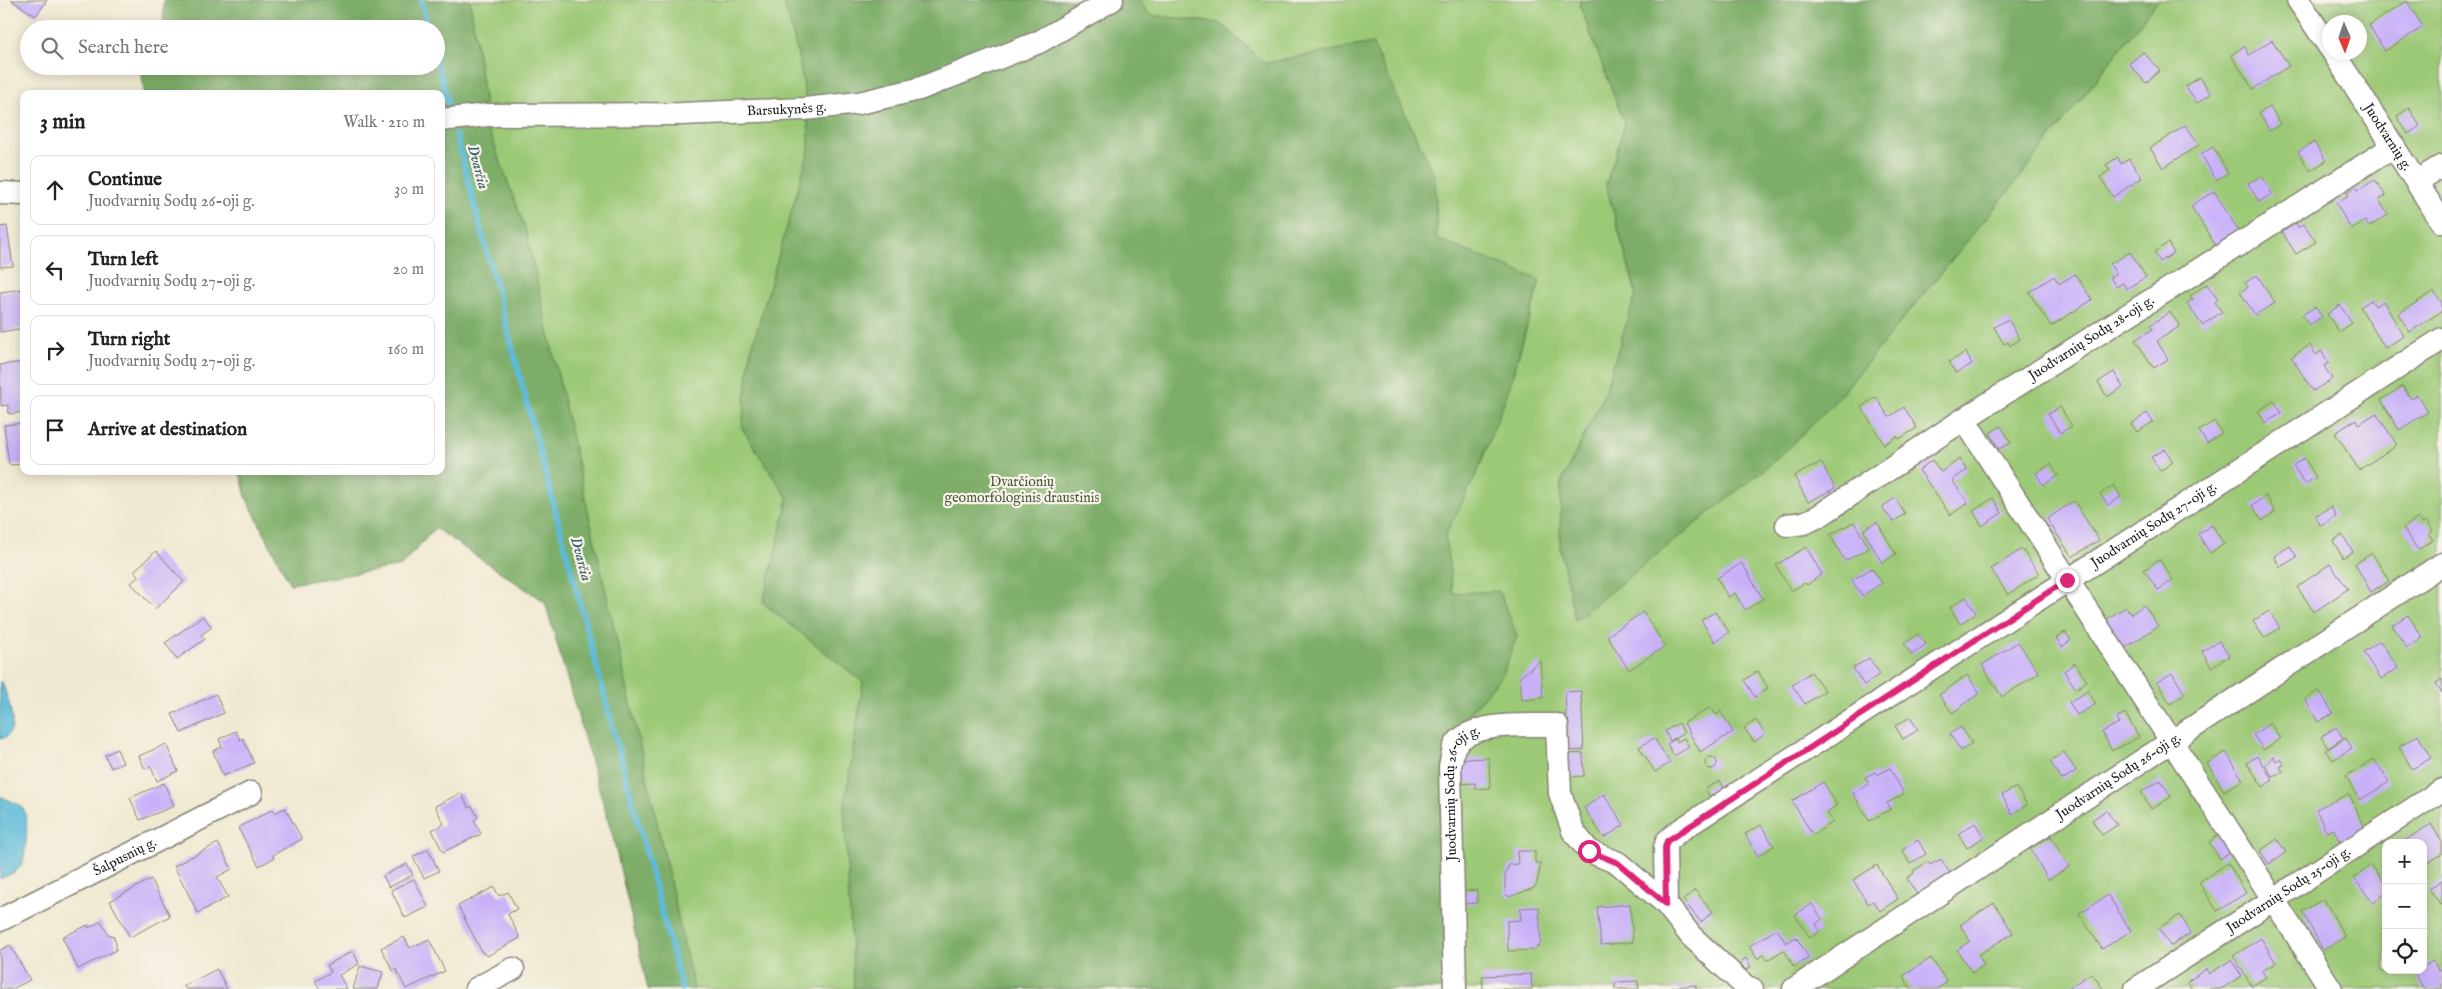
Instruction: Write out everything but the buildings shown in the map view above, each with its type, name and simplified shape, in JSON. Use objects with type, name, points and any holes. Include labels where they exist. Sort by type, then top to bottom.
[{"type":"street","name":"Barsukynės g.","points":[[445,120],[488,115],[681,114],[804,109],[859,103],[919,88],[1039,42],[1112,0]]},
{"type":"street","points":[[2298,0],[2322,36]]},
{"type":"street","name":"Juodvarnių g.","points":[[2338,60],[2442,222]]},
{"type":"street","name":"Juodvarnių Sodų 28-oji g.","points":[[1787,525],[1804,523],[1819,516],[1964,419],[2394,146]]},
{"type":"street","points":[[2417,181],[2442,166]]},
{"type":"street","points":[[0,194],[20,194]]},
{"type":"street","name":"Juodvarnių Sodų 27-oji g.","points":[[1666,904],[1665,848],[1667,841],[2067,580],[2442,339]]},
{"type":"street","points":[[1964,419],[2331,989]]},
{"type":"street","name":"Juodvarnių Sodų 26-oji g.","points":[[1794,989],[1813,982],[2171,741],[2442,564]]},
{"type":"street","name":"Juodvarnių Sodų 26-oji g.","points":[[1455,989],[1450,766],[1455,745],[1468,734],[1484,728],[1557,725],[1560,793],[1573,831],[1589,851],[1618,863],[1666,904],[1691,936],[1746,987],[1752,989]]},
{"type":"street","name":"Juodvarnių Sodų 25-oji g.","points":[[2136,989],[2275,901],[2442,790]]},
{"type":"street","name":"Šalpusnių g.","points":[[0,920],[251,793]]},
{"type":"street","points":[[476,989],[513,969]]},
{"type":"green space","points":[[164,0],[470,0],[485,105],[445,110],[445,90],[144,90],[142,75],[445,75],[445,20],[163,20]]},
{"type":"green space","points":[[168,0],[1580,0],[1580,6],[1625,124],[1606,185],[1636,293],[1603,397],[1561,483],[1560,547],[1576,620],[1833,404],[2024,172],[2158,0],[2442,0],[2442,989],[648,989],[613,837],[545,602],[435,528],[401,566],[290,584],[246,497],[241,475],[445,475],[445,90],[440,90],[438,75],[445,75],[445,20],[353,20]],"holes":[[[1499,264],[1540,281],[1509,389]]]},
{"type":"green space","name":"Dvarčionių geomorfologinis draustinis","points":[[783,0],[1138,0],[1150,15],[1220,23],[1265,63],[1372,43],[1435,177],[1437,239],[1540,280],[1508,391],[1478,471],[1445,536],[1453,593],[1499,591],[1517,636],[1502,676],[1458,725],[1445,773],[1447,989],[854,989],[844,810],[863,682],[763,603],[788,499],[742,428],[750,354],[809,150],[802,74]]},
{"type":"green space","points":[[1580,0],[2158,0],[2024,172],[1833,404],[1777,459],[1575,620],[1560,547],[1561,483],[1603,397],[1636,293],[1606,185],[1625,124],[1580,6]]},
{"type":"green space","points":[[486,123],[526,231],[694,989],[648,989],[613,837],[545,602],[435,528],[401,566],[290,584],[246,497],[241,475],[445,475],[445,128]]},
{"type":"water","points":[[0,681],[3,684],[7,698],[12,716],[12,724],[11,731],[7,736],[0,739]]},
{"type":"water","points":[[0,796],[24,810],[27,828],[22,864],[15,872],[0,879]]},
{"type":"waterway","name":"Dvarčia","points":[[421,0],[426,20]]},
{"type":"waterway","name":"Dvarčia","points":[[440,75],[444,90]]},
{"type":"waterway","name":"Dvarčia","points":[[445,92],[448,103]]},
{"type":"waterway","name":"Dvarčia","points":[[456,135],[682,989]]},
{"type":"route","points":[[1589,851],[1618,863],[1666,904],[1665,848],[1667,841],[2067,580]]}]
